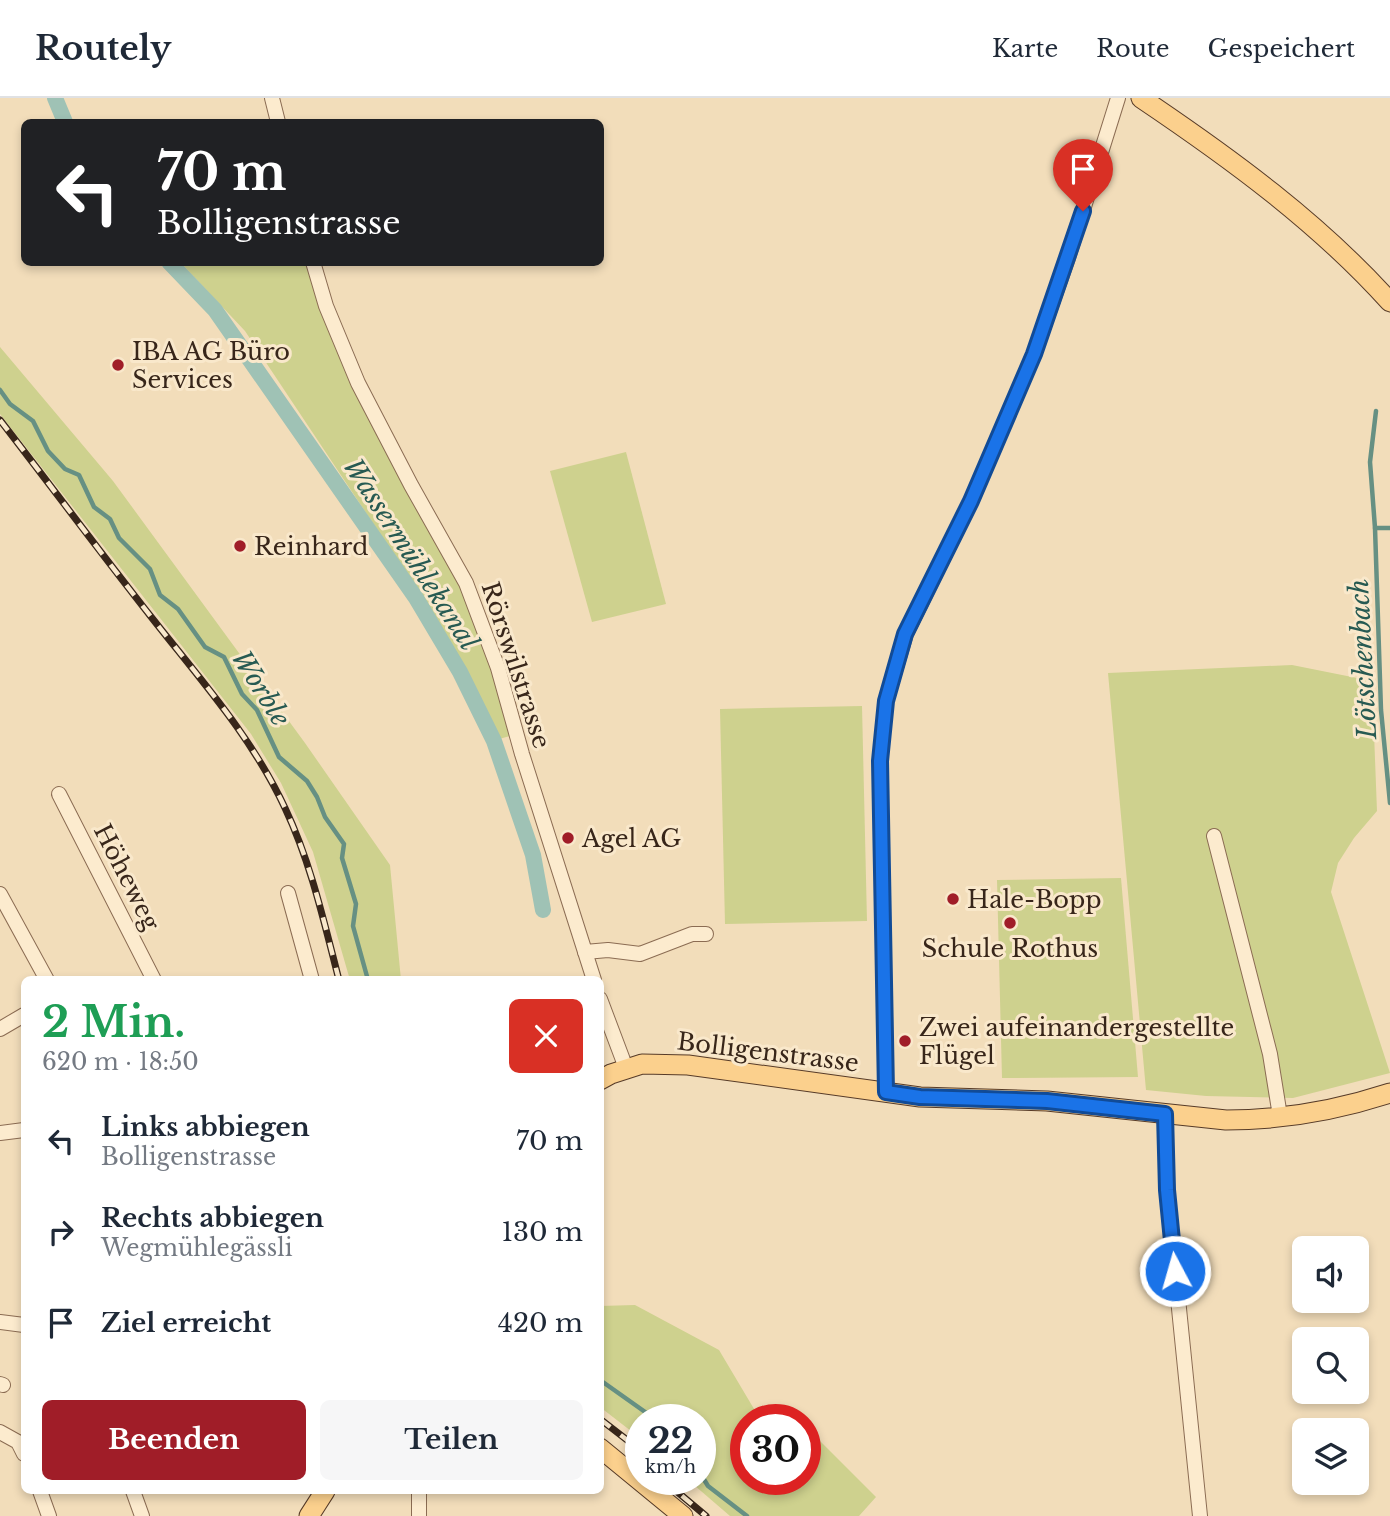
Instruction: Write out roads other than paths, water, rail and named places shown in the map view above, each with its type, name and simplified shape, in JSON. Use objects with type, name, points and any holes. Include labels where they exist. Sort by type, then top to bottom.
[{"type":"main road","points":[[1140,98],[1226,157],[1278,197],[1330,242],[1390,302]]},
{"type":"main road","name":"Bolligenstrasse","points":[[604,1078],[642,1064],[688,1065],[920,1097],[1047,1101],[1226,1120],[1280,1116],[1390,1093]]},
{"type":"main road","points":[[604,1451],[682,1516]]},
{"type":"main road","points":[[309,1516],[323,1494]]},
{"type":"street","points":[[272,98],[277,119]]},
{"type":"street","points":[[886,1092],[880,761],[886,701],[905,634],[971,501],[1034,354],[1068,258],[1118,98]]},
{"type":"street","name":"Rörswilstrasse","points":[[314,266],[326,306],[358,383],[466,583],[498,668],[526,767],[593,976]]},
{"type":"street","name":"Höheweg","points":[[59,794],[152,976]]},
{"type":"street","points":[[1214,836],[1267,1042],[1280,1116]]},
{"type":"street","points":[[288,893],[311,976]]},
{"type":"street","points":[[0,894],[45,976]]},
{"type":"street","points":[[585,952],[608,950],[640,954],[691,934],[706,934]]},
{"type":"street","points":[[604,1010],[626,1069]]},
{"type":"street","points":[[0,1029],[21,1017]]},
{"type":"street","points":[[1165,1114],[1167,1190],[1200,1516]]},
{"type":"street","points":[[0,1133],[21,1130]]},
{"type":"street","points":[[0,1322],[21,1325]]},
{"type":"street","points":[[0,1432],[18,1441],[21,1448]]},
{"type":"street","points":[[41,1494],[49,1516]]},
{"type":"street","points":[[134,1494],[142,1516]]},
{"type":"street","points":[[419,1494],[419,1516]]},
{"type":"waterway","name":"Wassermühlekanal","points":[[55,98],[64,119]]},
{"type":"waterway","name":"Wassermühlekanal","points":[[173,266],[215,310],[416,598],[460,672],[494,741],[533,855],[543,910]]},
{"type":"waterway","name":"Worble","points":[[0,390],[10,404],[33,421],[48,451],[65,469],[79,475],[94,507],[110,519],[119,538],[150,569],[160,595],[178,609],[205,647],[224,657],[242,694],[257,710],[279,757],[307,781],[325,817],[344,844],[342,858],[356,904],[353,926],[367,976]]},
{"type":"waterway","points":[[1375,528],[1370,462],[1376,411]]},
{"type":"waterway","name":"Lötschenbach","points":[[1390,528],[1375,528],[1381,710],[1390,803]]},
{"type":"waterway","name":"Worble","points":[[604,1383],[634,1404]]},
{"type":"waterway","name":"Worble","points":[[716,1492],[747,1516]]},
{"type":"railway","points":[[0,420],[224,709],[257,757],[285,808],[302,850],[338,976]]},
{"type":"railway","points":[[604,1422],[625,1438]]},
{"type":"railway","points":[[681,1495],[706,1516]]},
{"type":"place","name":"IBA AG Büro Services","points":[[118,365]]},
{"type":"place","name":"Reinhard","points":[[240,546]]},
{"type":"place","name":"Agel AG","points":[[568,838]]},
{"type":"place","name":"Hale-Bopp","points":[[953,899]]},
{"type":"place","name":"Schule Rothus","points":[[1010,923]]},
{"type":"place","name":"Zwei aufeinandergestellte Flügel","points":[[905,1041]]}]
